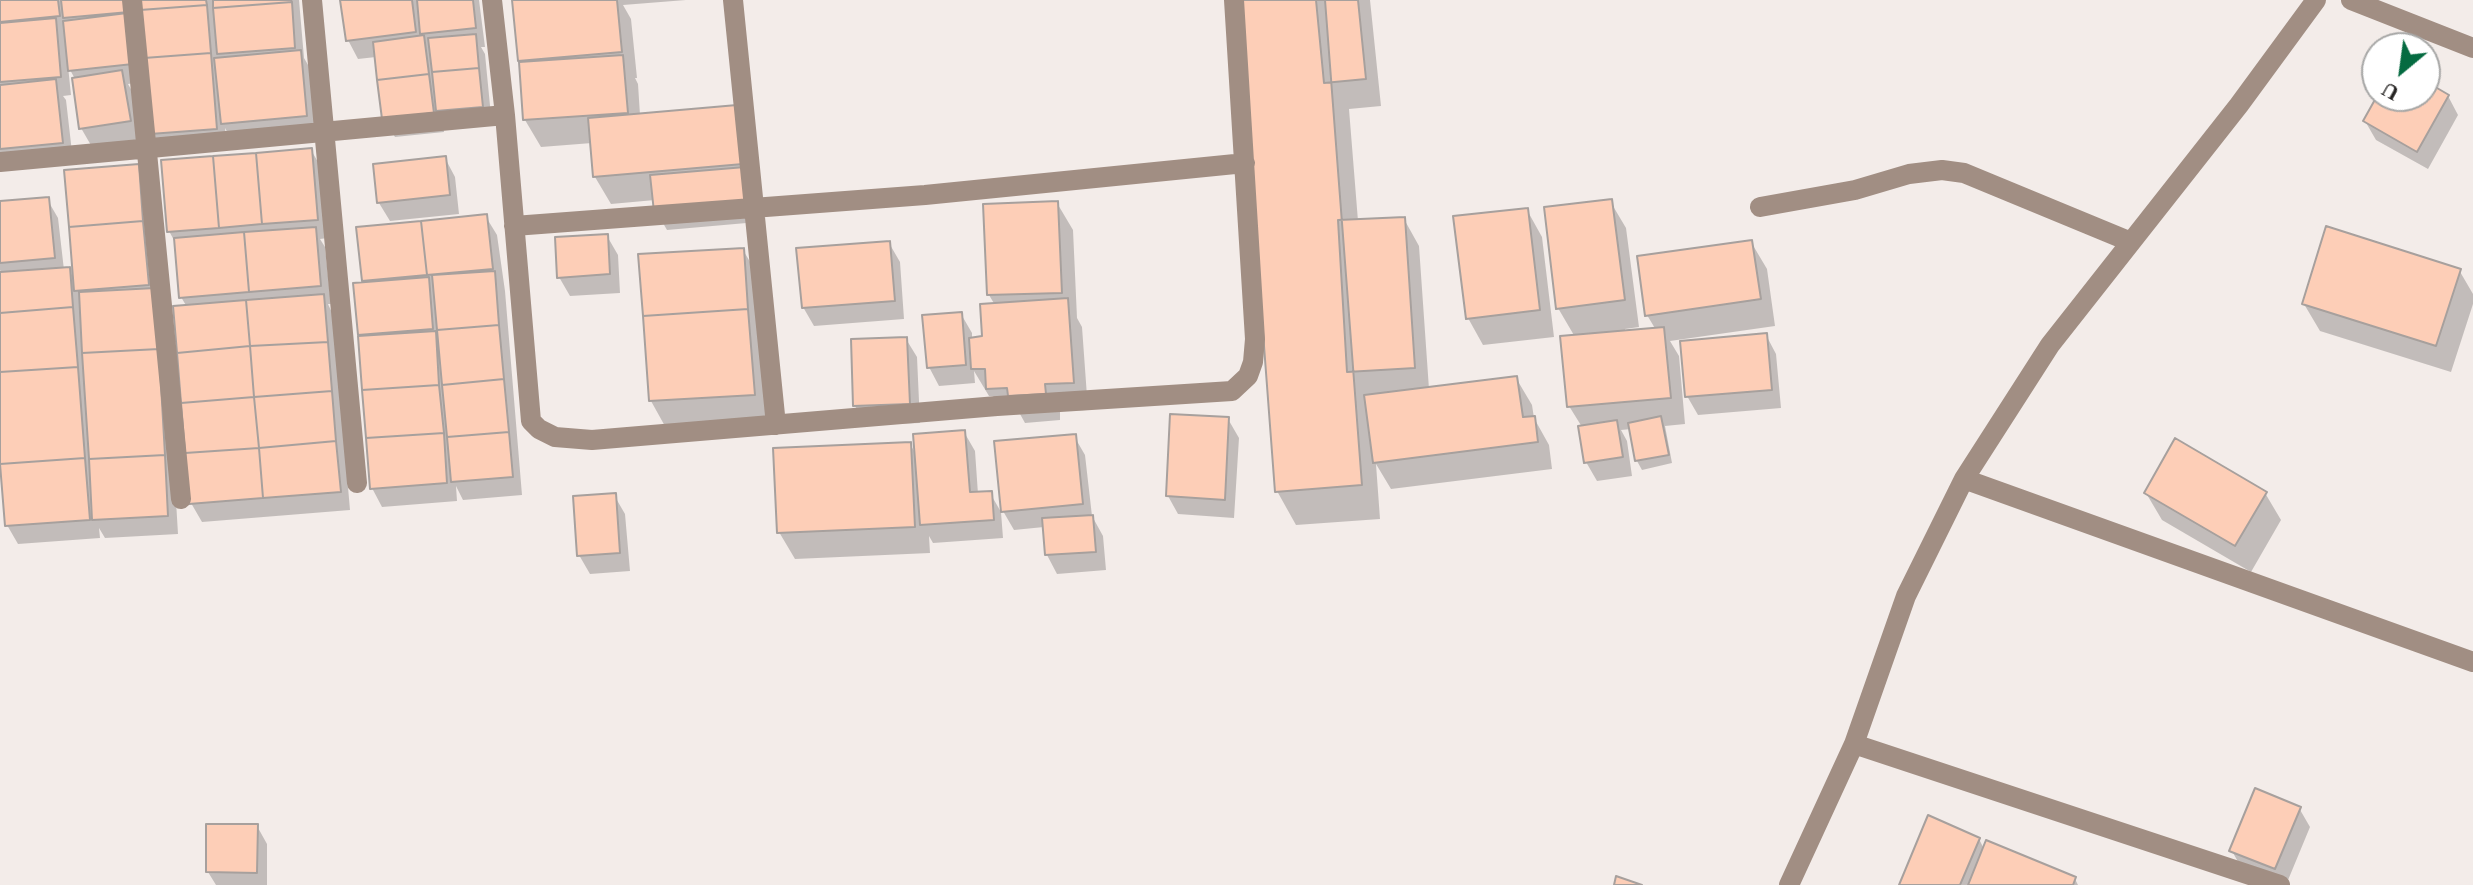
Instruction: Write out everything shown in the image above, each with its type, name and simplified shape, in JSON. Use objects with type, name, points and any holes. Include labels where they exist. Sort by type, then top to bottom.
[{"type":"street","points":[[132,0],[181,499]]},
{"type":"street","points":[[312,0],[357,483]]},
{"type":"street","points":[[492,0],[531,421],[555,437],[592,440],[997,406],[1232,391],[1248,376],[1255,339],[1234,0]]},
{"type":"street","points":[[733,0],[776,425]]},
{"type":"street","points":[[1789,885],[1854,744],[1906,596],[1964,479],[2050,345],[2239,105],[2316,0]]},
{"type":"street","points":[[2351,0],[2473,48]]},
{"type":"street","points":[[0,162],[505,115]]},
{"type":"street","points":[[514,226],[754,209],[1245,163]]},
{"type":"street","points":[[1760,207],[1855,190],[1909,174],[1942,170],[1964,173],[2131,242]]},
{"type":"street","points":[[1964,479],[2473,662]]},
{"type":"street","points":[[1854,744],[2280,885]]},
{"type":"building","points":[[0,0],[58,0],[60,16],[0,22]]},
{"type":"building","points":[[61,0],[128,0],[129,12],[63,18]]},
{"type":"building","points":[[139,0],[206,0],[207,5],[140,10]]},
{"type":"building","points":[[213,0],[291,0],[292,2],[213,8]]},
{"type":"building","points":[[340,0],[412,0],[416,32],[346,41]]},
{"type":"building","points":[[417,0],[473,0],[476,28],[420,34]]},
{"type":"building","points":[[512,0],[617,0],[622,52],[518,61]]},
{"type":"building","points":[[1238,0],[1325,0],[1362,485],[1275,492]]},
{"type":"building","points":[[1316,0],[1358,0],[1366,79],[1324,83]]},
{"type":"building","points":[[292,2],[295,48],[217,54],[213,8]]},
{"type":"building","points":[[207,5],[211,53],[144,58],[140,10]]},
{"type":"building","points":[[127,13],[133,64],[68,71],[63,21]]},
{"type":"building","points":[[56,18],[61,77],[0,82],[0,23]]},
{"type":"building","points":[[476,34],[479,68],[432,72],[428,38]]},
{"type":"building","points":[[424,35],[429,74],[377,80],[373,42]]},
{"type":"building","points":[[301,50],[307,116],[221,124],[214,58]]},
{"type":"building","points":[[211,53],[217,129],[150,134],[144,58]]},
{"type":"building","points":[[623,55],[628,113],[523,120],[519,62]]},
{"type":"building","points":[[479,68],[483,107],[436,111],[432,72]]},
{"type":"building","points":[[122,70],[131,121],[79,129],[72,78]]},
{"type":"building","points":[[429,74],[434,113],[382,119],[377,80]]},
{"type":"building","points":[[56,79],[63,143],[0,149],[0,85]]},
{"type":"building","points":[[2441,90],[2449,95],[2441,109]]},
{"type":"building","points":[[737,105],[743,164],[593,177],[588,118]]},
{"type":"building","points":[[2368,112],[2439,112],[2417,152],[2363,121]]},
{"type":"building","points":[[312,148],[318,220],[262,224],[256,153]]},
{"type":"building","points":[[256,153],[262,224],[219,228],[213,156]]},
{"type":"building","points":[[213,156],[219,228],[167,232],[161,160]]},
{"type":"building","points":[[446,156],[450,195],[377,203],[373,164]]},
{"type":"building","points":[[139,164],[143,221],[69,227],[64,170]]},
{"type":"building","points":[[745,167],[748,204],[654,212],[650,175]]},
{"type":"building","points":[[49,197],[55,258],[0,263],[0,201]]},
{"type":"building","points":[[1612,199],[1625,300],[1556,309],[1544,207]]},
{"type":"building","points":[[1058,201],[1062,293],[987,295],[983,204]]},
{"type":"building","points":[[1528,208],[1540,310],[1466,319],[1453,216]]},
{"type":"building","points":[[487,214],[493,269],[427,275],[421,221]]},
{"type":"building","points":[[1405,217],[1415,368],[1347,372],[1338,220]]},
{"type":"building","points":[[143,221],[149,285],[74,291],[69,227]]},
{"type":"building","points":[[421,221],[427,275],[362,281],[356,227]]},
{"type":"building","points":[[2326,226],[2461,269],[2436,346],[2302,304]]},
{"type":"building","points":[[316,227],[321,286],[249,292],[244,232]]},
{"type":"building","points":[[244,232],[249,292],[179,298],[174,238]]},
{"type":"building","points":[[608,234],[610,274],[557,278],[555,237]]},
{"type":"building","points":[[1752,240],[1761,299],[1645,316],[1637,256]]},
{"type":"building","points":[[890,241],[895,301],[802,308],[796,248]]},
{"type":"building","points":[[744,248],[748,309],[643,316],[638,254]]},
{"type":"building","points":[[70,267],[73,307],[0,313],[0,272]]},
{"type":"building","points":[[495,271],[499,325],[437,330],[432,275]]},
{"type":"building","points":[[429,277],[433,329],[358,335],[353,283]]},
{"type":"building","points":[[155,288],[159,349],[82,353],[79,292]]},
{"type":"building","points":[[324,294],[328,342],[250,346],[246,300]]},
{"type":"building","points":[[1068,298],[1074,383],[1045,384],[1046,394],[1008,396],[1007,388],[986,389],[985,369],[971,369],[969,338],[982,336],[980,304]]},
{"type":"building","points":[[246,300],[250,346],[177,353],[173,306]]},
{"type":"building","points":[[73,307],[78,367],[0,372],[0,313]]},
{"type":"building","points":[[748,309],[755,395],[649,401],[643,316]]},
{"type":"building","points":[[962,312],[966,365],[927,368],[922,315]]},
{"type":"building","points":[[499,325],[504,379],[442,385],[437,330]]},
{"type":"building","points":[[1664,327],[1671,398],[1567,407],[1560,336]]},
{"type":"building","points":[[436,331],[439,385],[362,390],[358,336]]},
{"type":"building","points":[[1767,333],[1772,390],[1685,397],[1680,341]]},
{"type":"building","points":[[907,337],[910,404],[853,406],[851,339]]},
{"type":"building","points":[[328,342],[332,391],[254,397],[250,346]]},
{"type":"building","points":[[250,346],[254,397],[181,403],[177,353]]},
{"type":"building","points":[[159,349],[165,455],[89,459],[82,353]]},
{"type":"building","points":[[78,367],[85,458],[0,464],[0,372]]},
{"type":"building","points":[[1517,376],[1523,417],[1535,416],[1538,442],[1373,463],[1364,395]]},
{"type":"building","points":[[504,379],[509,432],[447,437],[442,385]]},
{"type":"building","points":[[439,385],[444,433],[366,438],[362,390]]},
{"type":"building","points":[[332,391],[336,441],[259,448],[254,397]]},
{"type":"building","points":[[254,397],[259,448],[185,453],[181,403]]},
{"type":"building","points":[[1170,414],[1229,417],[1225,500],[1166,496]]},
{"type":"building","points":[[1661,416],[1669,455],[1635,461],[1628,423]]},
{"type":"building","points":[[1617,420],[1623,457],[1584,463],[1578,426]]},
{"type":"building","points":[[965,430],[970,492],[992,491],[994,520],[920,525],[913,434]]},
{"type":"building","points":[[509,432],[513,477],[451,482],[447,437]]},
{"type":"building","points":[[444,433],[447,483],[370,489],[366,438]]},
{"type":"building","points":[[1076,434],[1083,504],[1001,512],[994,441]]},
{"type":"building","points":[[2175,438],[2267,492],[2235,546],[2144,493]]},
{"type":"building","points":[[336,441],[341,492],[263,498],[259,448]]},
{"type":"building","points":[[911,442],[915,527],[777,533],[773,448]]},
{"type":"building","points":[[259,448],[263,498],[189,504],[185,453]]},
{"type":"building","points":[[165,455],[168,516],[92,520],[89,459]]},
{"type":"building","points":[[85,458],[90,520],[5,526],[0,464]]},
{"type":"building","points":[[616,493],[620,553],[577,556],[573,496]]},
{"type":"building","points":[[1093,515],[1096,552],[1045,555],[1042,518]]},
{"type":"building","points":[[2255,788],[2301,807],[2275,869],[2229,851]]},
{"type":"building","points":[[1928,815],[1980,838],[1960,885],[1899,885]]},
{"type":"building","points":[[206,824],[258,824],[257,873],[206,872]]},
{"type":"building","points":[[1986,840],[2076,877],[2073,885],[1968,885]]},
{"type":"building","points":[[1616,876],[1642,885],[1614,885]]}]
